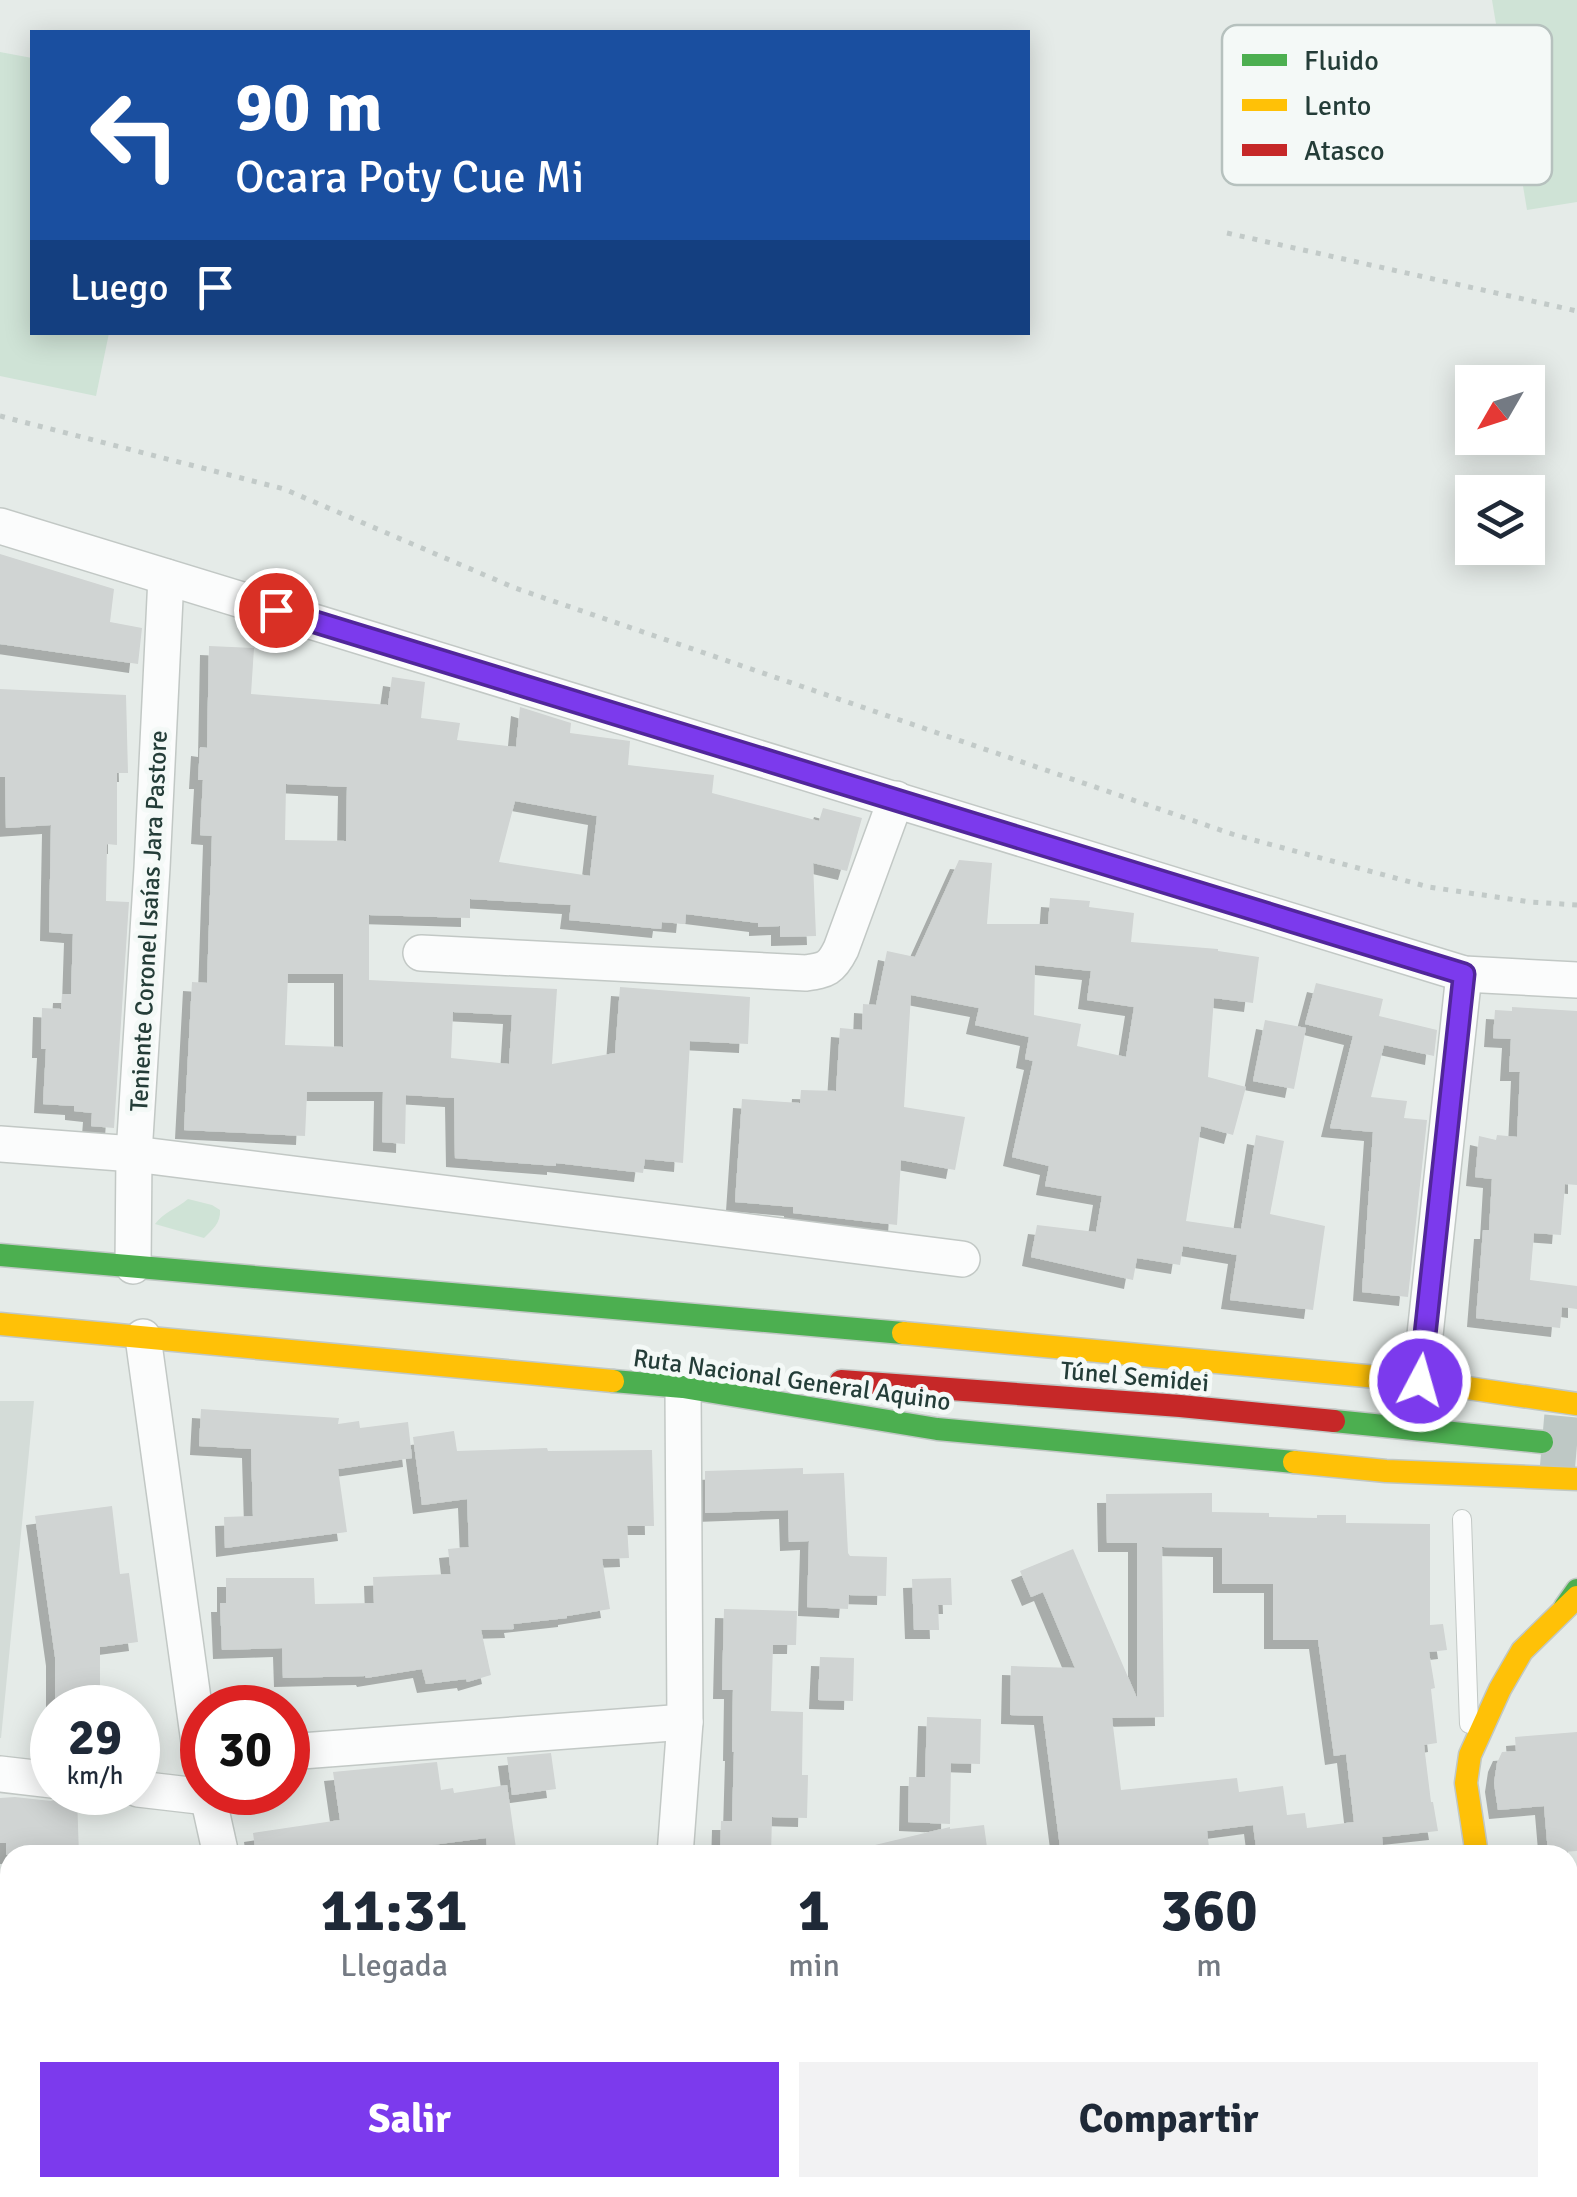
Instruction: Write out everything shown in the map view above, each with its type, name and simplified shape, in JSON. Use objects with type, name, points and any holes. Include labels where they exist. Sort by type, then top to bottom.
[{"type":"main road","name":"Ruta Nacional General Aquino","points":[[0,1255],[1420,1381],[1577,1404]]},
{"type":"main road","name":"Ruta Nacional General Aquino","points":[[0,1324],[683,1388],[937,1429],[1386,1471],[1577,1479]]},
{"type":"main road","name":"Túnel Semidei","points":[[724,1394],[834,1380],[1180,1406],[1542,1442]]},
{"type":"main road","points":[[1386,1471],[1438,1492],[1516,1498]]},
{"type":"main road","points":[[1475,1845],[1466,1783],[1470,1755],[1522,1651],[1574,1599]]},
{"type":"street","points":[[0,526],[1464,974],[1577,980]]},
{"type":"street","name":"Teniente Coronel Isaías Jara Pastore","points":[[133,1266],[134,1154],[166,577]]},
{"type":"street","points":[[422,953],[806,973],[825,970],[841,950],[896,800]]},
{"type":"street","points":[[1420,1381],[1464,974]]},
{"type":"street","points":[[0,1144],[134,1154],[962,1259]]},
{"type":"street","points":[[143,1336],[192,1685]]},
{"type":"street","points":[[676,1845],[686,1722],[683,1388]]},
{"type":"street","points":[[310,1750],[686,1722]]},
{"type":"street","points":[[0,1774],[30,1777]]},
{"type":"street","points":[[212,1815],[218,1845]]},
{"type":"lane","points":[[1462,1520],[1470,1755]]},
{"type":"path","points":[[1227,234],[1577,311]]},
{"type":"path","points":[[0,416],[284,489],[514,588],[1235,835],[1429,888],[1577,905]]},
{"type":"shaded area","points":[[0,1401],[34,1401],[1,1738],[0,1738]]},
{"type":"green space","points":[[1492,0],[1577,0],[1577,202],[1527,210],[1523,185],[1552,185],[1552,25],[1496,25]]},
{"type":"green space","points":[[0,52],[30,58],[30,335],[109,335],[96,396],[0,376]]},
{"type":"green space","points":[[188,1199],[220,1210],[213,1229],[204,1238],[155,1224]]},
{"type":"building","points":[[0,554],[114,589],[110,622],[142,628],[138,664],[0,644]]},
{"type":"building","points":[[209,646],[254,648],[251,694],[388,705],[392,677],[425,682],[421,718],[460,723],[457,740],[516,747],[520,707],[571,723],[570,733],[630,741],[628,765],[714,775],[712,793],[819,821],[823,808],[862,818],[847,871],[813,863],[816,936],[780,937],[780,926],[758,927],[758,923],[686,914],[685,924],[662,922],[661,929],[569,920],[571,905],[470,899],[470,918],[369,915],[369,980],[557,989],[552,1064],[615,1053],[620,987],[750,997],[748,1044],[690,1041],[683,1163],[645,1159],[643,1173],[556,1163],[455,1158],[454,1098],[406,1095],[405,1144],[382,1142],[383,1092],[307,1092],[305,1136],[184,1130],[192,982],[207,983],[212,836],[200,835],[203,780],[198,780],[200,747],[207,748]],"holes":[[[286,784],[347,787],[346,841],[285,840]],[[515,801],[597,816],[590,876],[499,862]],[[288,974],[343,974],[343,1047],[285,1045]],[[453,1012],[512,1015],[509,1064],[451,1058]]]},
{"type":"building","points":[[0,689],[126,695],[128,773],[117,773],[117,845],[107,844],[106,901],[129,902],[114,1128],[91,1126],[92,1113],[74,1111],[74,1106],[43,1104],[46,1049],[41,1049],[42,1008],[61,1009],[62,994],[71,994],[73,934],[49,932],[51,825],[6,828],[5,777],[0,777]]},
{"type":"building","points":[[959,860],[992,863],[987,924],[1048,924],[1050,898],[1090,901],[1089,907],[1134,913],[1131,942],[1218,949],[1259,957],[1253,1003],[1214,998],[1208,1077],[1246,1087],[1233,1135],[1201,1126],[1186,1221],[1241,1229],[1256,1135],[1284,1141],[1270,1214],[1325,1226],[1313,1310],[1230,1300],[1237,1255],[1183,1246],[1180,1265],[1137,1258],[1133,1280],[1031,1257],[1037,1225],[1096,1232],[1102,1196],[1045,1186],[1049,1166],[1012,1157],[1033,1061],[1025,1059],[1029,1037],[975,1025],[979,1008],[911,995],[904,1107],[965,1117],[955,1170],[901,1160],[897,1225],[793,1213],[793,1207],[735,1202],[742,1099],[800,1103],[801,1090],[836,1091],[840,1028],[862,1030],[863,1004],[876,1005],[887,951],[915,957]],"holes":[[[1035,965],[1091,971],[1087,1000],[1134,1007],[1126,1057],[1077,1046],[1081,1024],[1034,1015]]]},
{"type":"building","points":[[1316,983],[1383,999],[1379,1016],[1437,1030],[1434,1056],[1384,1045],[1371,1097],[1407,1101],[1404,1118],[1427,1120],[1408,1297],[1362,1292],[1373,1132],[1330,1128],[1353,1036],[1305,1024]]},
{"type":"building","points":[[1512,1007],[1577,1011],[1577,1185],[1565,1184],[1561,1235],[1534,1233],[1530,1280],[1577,1286],[1577,1309],[1562,1307],[1560,1328],[1476,1318],[1483,1230],[1489,1230],[1492,1179],[1475,1177],[1479,1136],[1496,1140],[1497,1135],[1517,1137],[1520,1072],[1509,1072],[1511,1039],[1493,1038],[1495,1010],[1512,1011]]},
{"type":"building","points":[[1265,1020],[1306,1028],[1294,1089],[1253,1081]]},
{"type":"building","points":[[201,1409],[339,1418],[338,1424],[359,1421],[360,1428],[408,1422],[412,1458],[338,1469],[347,1532],[225,1548],[224,1517],[253,1516],[251,1449],[199,1446]]},
{"type":"building","points":[[454,1431],[457,1451],[652,1450],[654,1526],[627,1526],[629,1558],[602,1559],[610,1609],[513,1624],[514,1629],[481,1630],[491,1675],[467,1682],[466,1679],[426,1684],[422,1669],[366,1678],[283,1678],[282,1648],[222,1650],[220,1603],[226,1603],[226,1578],[314,1578],[315,1604],[374,1603],[373,1577],[451,1574],[448,1549],[469,1547],[467,1499],[422,1505],[413,1437]]},
{"type":"building","points":[[803,1468],[803,1474],[844,1473],[848,1553],[887,1557],[886,1596],[849,1595],[848,1609],[807,1607],[809,1541],[789,1542],[788,1510],[705,1513],[705,1471]]},
{"type":"building","points":[[1212,1493],[1212,1512],[1269,1513],[1269,1517],[1346,1515],[1346,1523],[1430,1524],[1430,1625],[1443,1624],[1447,1650],[1429,1652],[1437,1743],[1424,1745],[1438,1831],[1382,1837],[1383,1845],[1256,1845],[1253,1825],[1207,1831],[1209,1845],[1060,1845],[1043,1716],[1010,1715],[1011,1666],[1075,1668],[1043,1592],[1031,1597],[1020,1571],[1073,1549],[1137,1698],[1137,1543],[1107,1543],[1106,1494]],"holes":[[[1162,1547],[1222,1548],[1222,1584],[1273,1584],[1273,1640],[1318,1640],[1334,1756],[1346,1754],[1354,1822],[1307,1828],[1305,1813],[1287,1815],[1283,1786],[1239,1792],[1237,1778],[1121,1790],[1112,1718],[1164,1717]]]},
{"type":"building","points":[[112,1506],[120,1574],[129,1573],[138,1642],[100,1647],[100,1685],[55,1685],[55,1657],[35,1516]]},
{"type":"building","points":[[951,1578],[952,1605],[938,1605],[939,1630],[914,1630],[912,1579]]},
{"type":"building","points":[[724,1609],[797,1611],[796,1645],[773,1645],[771,1711],[803,1712],[802,1775],[808,1775],[807,1818],[772,1817],[771,1845],[720,1845],[721,1821],[732,1821],[734,1752],[733,1690],[722,1690]]},
{"type":"building","points":[[820,1657],[854,1658],[853,1701],[818,1700]]},
{"type":"building","points":[[927,1717],[981,1719],[980,1764],[951,1763],[950,1824],[908,1822],[909,1777],[925,1777]]},
{"type":"building","points":[[1577,1732],[1577,1845],[1547,1845],[1544,1806],[1498,1810],[1494,1783],[1497,1763],[1502,1752],[1516,1751],[1515,1737]]},
{"type":"building","points":[[551,1753],[556,1789],[512,1795],[507,1757]]},
{"type":"building","points":[[437,1762],[441,1790],[453,1788],[454,1793],[507,1785],[516,1845],[487,1845],[486,1838],[432,1845],[255,1845],[253,1833],[340,1820],[333,1772]]},
{"type":"building","points":[[0,1798],[30,1799],[30,1815],[78,1815],[79,1845],[0,1843]]},
{"type":"building","points":[[984,1825],[987,1845],[875,1845],[950,1827]]},
{"type":"tunnel","points":[[1542,1442],[1577,1445]]},
{"type":"traffic: fast","points":[[0,1255],[903,1333]]},
{"type":"traffic: fast","points":[[613,1381],[683,1387],[937,1429],[1294,1462]]},
{"type":"traffic: fast","points":[[1334,1421],[1542,1442]]},
{"type":"traffic: fast","points":[[1565,1607],[1577,1590]]},
{"type":"traffic: slow","points":[[0,1324],[613,1381]]},
{"type":"traffic: slow","points":[[903,1333],[1420,1381],[1577,1404]]},
{"type":"traffic: slow","points":[[1294,1462],[1386,1471],[1577,1479]]},
{"type":"traffic: slow","points":[[1475,1845],[1466,1783],[1470,1755],[1522,1651],[1577,1597]]},
{"type":"traffic: jam","points":[[841,1381],[1334,1421]]},
{"type":"route","points":[[276,610],[1464,974],[1420,1381]]}]
